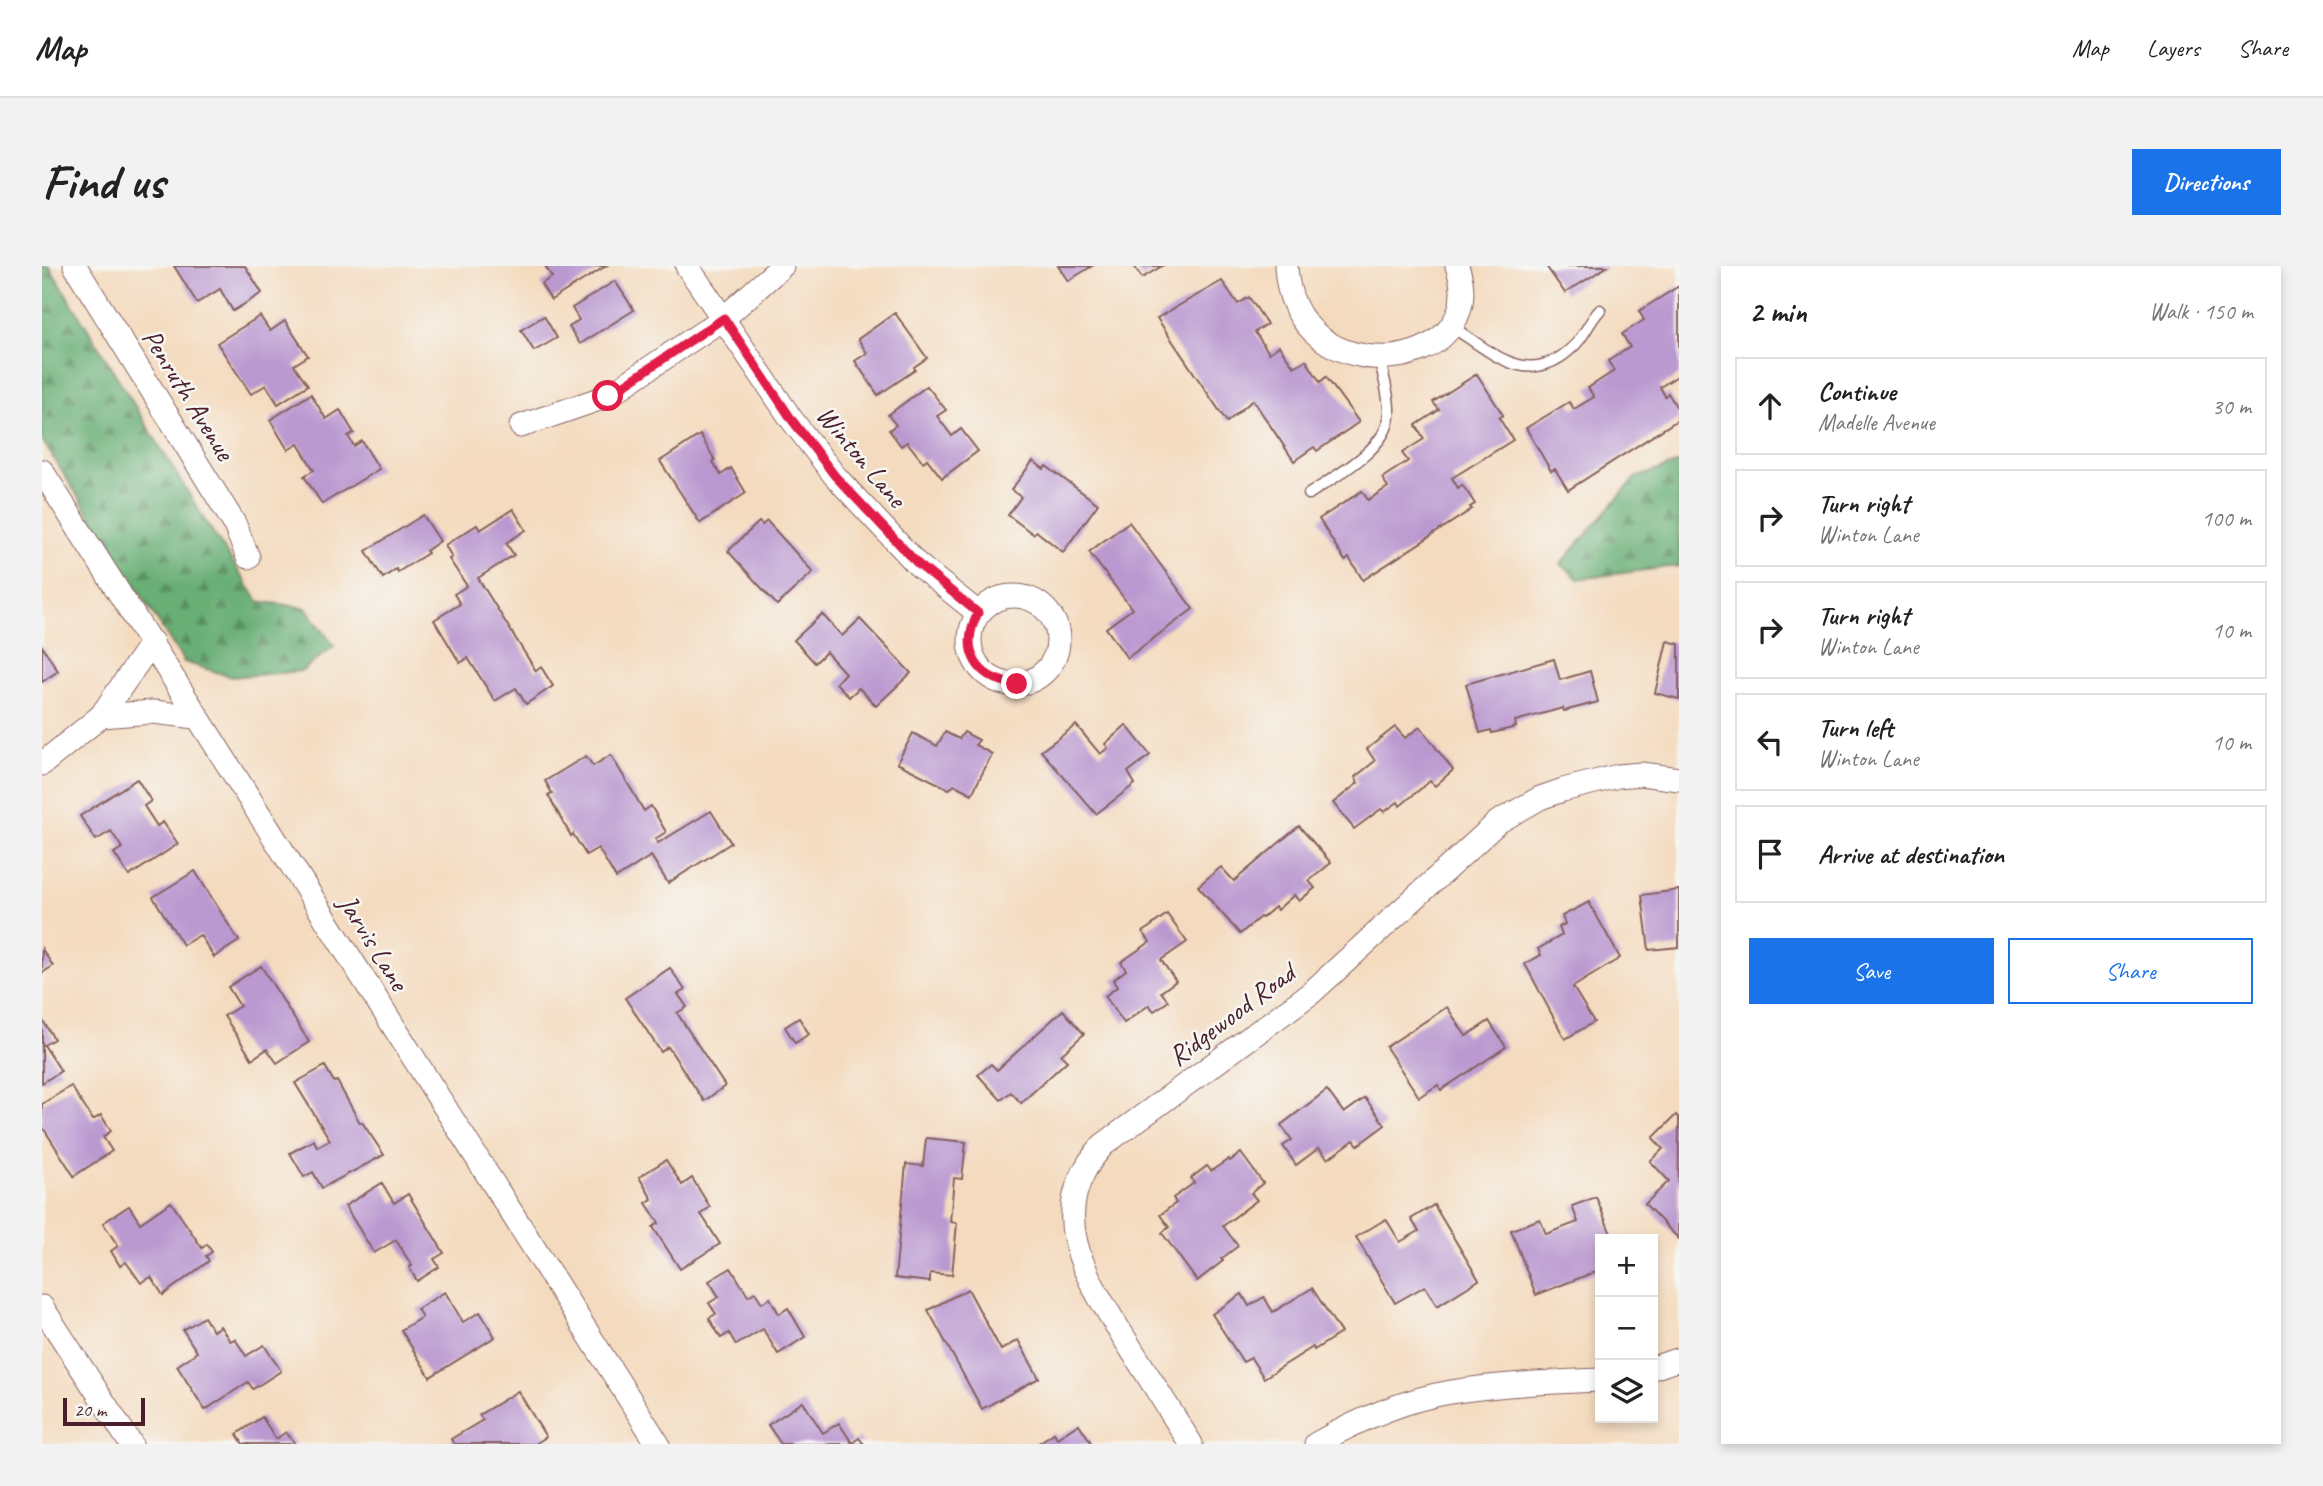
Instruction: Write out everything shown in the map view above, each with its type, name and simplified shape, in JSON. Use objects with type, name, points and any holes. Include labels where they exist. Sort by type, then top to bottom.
[{"type":"street","name":"Penruth Avenue","points":[[75,266],[234,523],[248,556]]},
{"type":"street","name":"Winton Lane","points":[[687,266],[792,420],[835,476],[918,564],[978,613]]},
{"type":"street","points":[[521,426],[608,396],[724,318],[782,266]]},
{"type":"street","points":[[1286,266],[1289,292],[1297,312],[1309,328],[1324,342],[1349,354],[1379,357],[1412,353],[1433,346],[1447,334],[1457,316],[1462,293],[1457,266]]},
{"type":"street","name":"Jarvis Lane","points":[[42,471],[658,1444]]},
{"type":"street","points":[[42,764],[101,716],[152,642]]},
{"type":"street","points":[[101,716],[153,712],[196,717]]},
{"type":"street","name":"Ridgewood Road","points":[[1191,1444],[1094,1289],[1080,1259],[1072,1231],[1071,1214],[1079,1182],[1092,1157],[1103,1145],[1311,993],[1498,822],[1540,798],[1618,776],[1642,775],[1679,779]]},
{"type":"street","points":[[42,1307],[131,1444]]},
{"type":"street","points":[[1658,1366],[1679,1359]]},
{"type":"street","points":[[1316,1444],[1388,1409],[1448,1392],[1510,1384],[1595,1380]]},
{"type":"lane","points":[[1451,326],[1506,360],[1527,368],[1546,366],[1575,345],[1600,310]]},
{"type":"lane","points":[[1309,494],[1360,459],[1382,436],[1389,418],[1388,395],[1379,357]]},
{"type":"green space","points":[[42,266],[49,266],[206,522],[258,601],[306,608],[334,646],[302,671],[232,677],[184,662],[42,440]]},
{"type":"green space","points":[[1679,463],[1679,567],[1578,579],[1561,564],[1635,478]]},
{"type":"building","points":[[174,266],[245,266],[262,293],[233,311],[220,289],[197,303]]},
{"type":"building","points":[[545,266],[606,266],[551,300],[541,284],[552,277]]},
{"type":"building","points":[[1058,266],[1092,266],[1068,281]]},
{"type":"building","points":[[1134,266],[1162,266],[1142,278]]},
{"type":"building","points":[[1546,266],[1608,266],[1565,293]]},
{"type":"building","points":[[615,281],[634,310],[580,344],[569,327],[579,320],[572,308]]},
{"type":"building","points":[[1222,281],[1238,304],[1249,297],[1267,324],[1255,332],[1269,353],[1279,346],[1294,367],[1306,360],[1320,382],[1326,377],[1359,422],[1317,451],[1314,447],[1294,461],[1253,400],[1227,422],[1157,318]]},
{"type":"building","points":[[1679,286],[1679,375],[1660,387],[1665,396],[1668,393],[1679,411],[1679,419],[1568,490],[1555,469],[1551,471],[1526,428],[1569,402],[1574,409],[1594,397],[1588,388],[1614,371],[1608,361],[1630,347],[1622,334],[1644,320],[1639,311]]},
{"type":"building","points":[[895,313],[927,358],[914,367],[915,370],[878,395],[855,361],[867,353],[858,339]]},
{"type":"building","points":[[260,316],[270,331],[285,321],[308,356],[294,365],[308,385],[278,404],[266,385],[251,394],[217,343]]},
{"type":"building","points":[[544,316],[557,338],[534,351],[521,330]]},
{"type":"building","points":[[1477,374],[1503,415],[1499,418],[1513,440],[1452,478],[1458,488],[1462,485],[1468,493],[1475,504],[1470,507],[1472,509],[1363,580],[1349,558],[1345,561],[1319,519],[1362,491],[1368,500],[1388,487],[1382,478],[1408,461],[1402,453],[1424,439],[1416,425],[1439,410],[1433,402]]},
{"type":"building","points":[[927,386],[946,410],[937,416],[952,436],[961,429],[978,451],[942,478],[927,459],[923,462],[907,442],[901,446],[889,430],[896,425],[888,415]]},
{"type":"building","points":[[311,394],[326,419],[340,410],[354,433],[348,436],[354,446],[362,441],[379,469],[322,504],[304,476],[314,470],[298,444],[288,450],[270,420]]},
{"type":"building","points":[[700,435],[721,475],[731,468],[746,493],[700,523],[660,461]]},
{"type":"building","points":[[1033,461],[1044,469],[1046,466],[1098,504],[1063,552],[1036,531],[1033,534],[1008,515],[1021,497],[1011,490]]},
{"type":"building","points":[[513,509],[526,530],[506,543],[514,555],[478,578],[536,671],[541,667],[553,686],[526,704],[516,688],[495,701],[468,658],[460,663],[434,620],[460,604],[454,594],[467,586],[449,559],[452,557],[445,545],[477,525],[480,530]]},
{"type":"building","points":[[423,515],[440,541],[426,551],[428,553],[383,578],[366,551]]},
{"type":"building","points":[[767,521],[813,572],[777,605],[728,551],[759,522],[762,525]]},
{"type":"building","points":[[1129,522],[1193,609],[1127,658],[1106,628],[1132,609],[1089,552]]},
{"type":"building","points":[[822,614],[842,636],[860,619],[911,673],[876,706],[859,688],[849,697],[836,683],[845,673],[826,652],[815,663],[794,640]]},
{"type":"building","points":[[1667,641],[1679,644],[1679,699],[1655,693]]},
{"type":"building","points":[[42,646],[58,671],[42,682]]},
{"type":"building","points":[[1554,659],[1560,680],[1590,671],[1598,702],[1515,721],[1516,727],[1480,733],[1466,684]]},
{"type":"building","points":[[1076,725],[1100,754],[1108,748],[1105,744],[1126,725],[1150,755],[1128,772],[1135,784],[1096,814],[1041,751]]},
{"type":"building","points":[[1395,727],[1405,738],[1420,727],[1453,770],[1435,786],[1430,781],[1400,806],[1398,802],[1384,812],[1381,809],[1354,829],[1333,803],[1358,783],[1355,777],[1375,761],[1367,749]]},
{"type":"building","points":[[945,732],[959,739],[964,732],[979,740],[975,745],[992,754],[972,794],[955,785],[949,789],[897,763],[913,733],[937,746]]},
{"type":"building","points":[[611,755],[644,811],[651,806],[666,832],[655,839],[658,843],[711,811],[731,843],[668,883],[651,856],[616,878],[598,848],[586,855],[573,834],[571,836],[548,795],[552,793],[545,781],[586,756],[593,766]]},
{"type":"building","points":[[137,779],[151,801],[144,806],[157,826],[163,822],[178,844],[129,876],[114,853],[122,848],[111,831],[96,840],[80,816]]},
{"type":"building","points":[[1299,826],[1331,863],[1309,881],[1315,888],[1299,901],[1294,895],[1277,910],[1275,907],[1240,934],[1198,886],[1221,867],[1234,881]]},
{"type":"building","points":[[195,871],[239,941],[214,957],[200,935],[183,945],[153,897]]},
{"type":"building","points":[[1679,890],[1679,947],[1649,950],[1642,895]]},
{"type":"building","points":[[1589,902],[1620,958],[1573,987],[1594,1022],[1565,1039],[1525,964],[1541,955],[1538,949],[1562,935],[1559,927],[1565,924],[1562,916]]},
{"type":"building","points":[[1167,914],[1187,942],[1161,960],[1176,981],[1161,992],[1168,1001],[1166,1003],[1154,1011],[1149,1005],[1124,1023],[1105,996],[1117,987],[1113,980],[1126,970],[1121,962],[1150,942],[1143,932]]},
{"type":"building","points":[[42,949],[53,966],[42,973]]},
{"type":"building","points":[[261,966],[309,1042],[277,1063],[267,1049],[252,1059],[224,1016],[240,1006],[228,987]]},
{"type":"building","points":[[670,968],[685,990],[678,994],[687,1007],[677,1013],[725,1086],[704,1101],[668,1047],[661,1052],[625,998]]},
{"type":"building","points":[[1447,1007],[1466,1036],[1489,1021],[1506,1047],[1441,1090],[1438,1085],[1419,1097],[1386,1047]]},
{"type":"building","points":[[1063,1010],[1084,1034],[1061,1055],[1067,1061],[1021,1103],[1011,1092],[1001,1100],[978,1075],[991,1064],[997,1070]]},
{"type":"building","points":[[799,1018],[809,1034],[795,1043],[785,1027]]},
{"type":"building","points":[[42,1019],[54,1039],[44,1045],[61,1071],[42,1083]]},
{"type":"building","points":[[325,1066],[334,1082],[337,1081],[360,1123],[362,1122],[384,1155],[322,1188],[313,1172],[304,1177],[290,1153],[314,1140],[317,1147],[330,1140],[295,1083]]},
{"type":"building","points":[[71,1086],[93,1120],[101,1115],[111,1131],[103,1137],[112,1151],[74,1176],[42,1126],[42,1104]]},
{"type":"building","points":[[1327,1090],[1344,1113],[1365,1098],[1385,1125],[1358,1145],[1354,1140],[1328,1159],[1319,1148],[1296,1165],[1283,1146],[1292,1140],[1281,1125]]},
{"type":"building","points":[[1676,1115],[1679,1118],[1678,1238],[1645,1204],[1669,1181],[1650,1161],[1663,1149],[1653,1138]]},
{"type":"building","points":[[926,1138],[966,1142],[962,1179],[954,1178],[950,1222],[957,1223],[952,1275],[930,1273],[930,1282],[895,1278],[906,1164],[923,1166]]},
{"type":"building","points":[[1241,1153],[1263,1183],[1251,1193],[1257,1200],[1223,1226],[1238,1246],[1197,1281],[1162,1233],[1169,1227],[1160,1215],[1176,1203],[1173,1198],[1194,1183],[1191,1178],[1207,1166],[1211,1171]]},
{"type":"building","points":[[666,1160],[682,1185],[692,1178],[710,1207],[701,1214],[720,1244],[680,1269],[653,1227],[659,1223],[646,1203],[652,1199],[639,1177]]},
{"type":"building","points":[[382,1183],[394,1203],[408,1194],[444,1253],[434,1259],[439,1267],[417,1281],[409,1267],[412,1266],[396,1240],[374,1253],[345,1206]]},
{"type":"building","points":[[1596,1197],[1611,1234],[1595,1234],[1595,1272],[1536,1295],[1511,1230],[1540,1219],[1546,1234],[1578,1222],[1572,1206]]},
{"type":"building","points":[[171,1202],[202,1248],[207,1244],[212,1252],[206,1256],[209,1261],[163,1295],[151,1277],[141,1283],[126,1262],[120,1266],[111,1251],[118,1246],[103,1223],[129,1206],[140,1223]]},
{"type":"building","points":[[1434,1205],[1479,1280],[1437,1306],[1425,1286],[1395,1303],[1356,1237],[1386,1219],[1400,1242],[1419,1231],[1411,1219]]},
{"type":"building","points":[[731,1268],[748,1296],[755,1292],[762,1303],[770,1298],[779,1314],[788,1308],[805,1337],[778,1354],[763,1329],[736,1345],[729,1333],[721,1338],[709,1318],[716,1314],[709,1303],[719,1297],[709,1281]]},
{"type":"building","points":[[1312,1288],[1341,1333],[1264,1378],[1251,1358],[1243,1362],[1212,1314],[1242,1294],[1249,1306],[1264,1297],[1273,1312]]},
{"type":"building","points":[[968,1289],[1001,1350],[1018,1340],[1039,1378],[982,1409],[928,1310]]},
{"type":"building","points":[[445,1292],[463,1322],[480,1312],[495,1337],[430,1377],[401,1330],[422,1317],[417,1309]]},
{"type":"building","points":[[204,1317],[213,1331],[220,1326],[230,1341],[235,1339],[246,1356],[264,1345],[281,1371],[253,1389],[248,1382],[205,1410],[177,1366],[197,1352],[183,1330]]},
{"type":"building","points":[[518,1391],[546,1437],[535,1444],[454,1444],[451,1439],[483,1420],[479,1415]]},
{"type":"building","points":[[803,1402],[823,1433],[839,1423],[852,1443],[859,1438],[864,1444],[781,1444],[768,1425]]},
{"type":"building","points":[[262,1417],[276,1439],[286,1432],[295,1444],[243,1444],[237,1434]]},
{"type":"building","points":[[1079,1424],[1092,1444],[1037,1444],[1054,1433],[1057,1438]]},
{"type":"route","points":[[608,396],[724,318],[792,420],[835,476],[918,564],[978,613],[969,640],[979,667],[989,677],[1003,683],[1017,684]]}]
